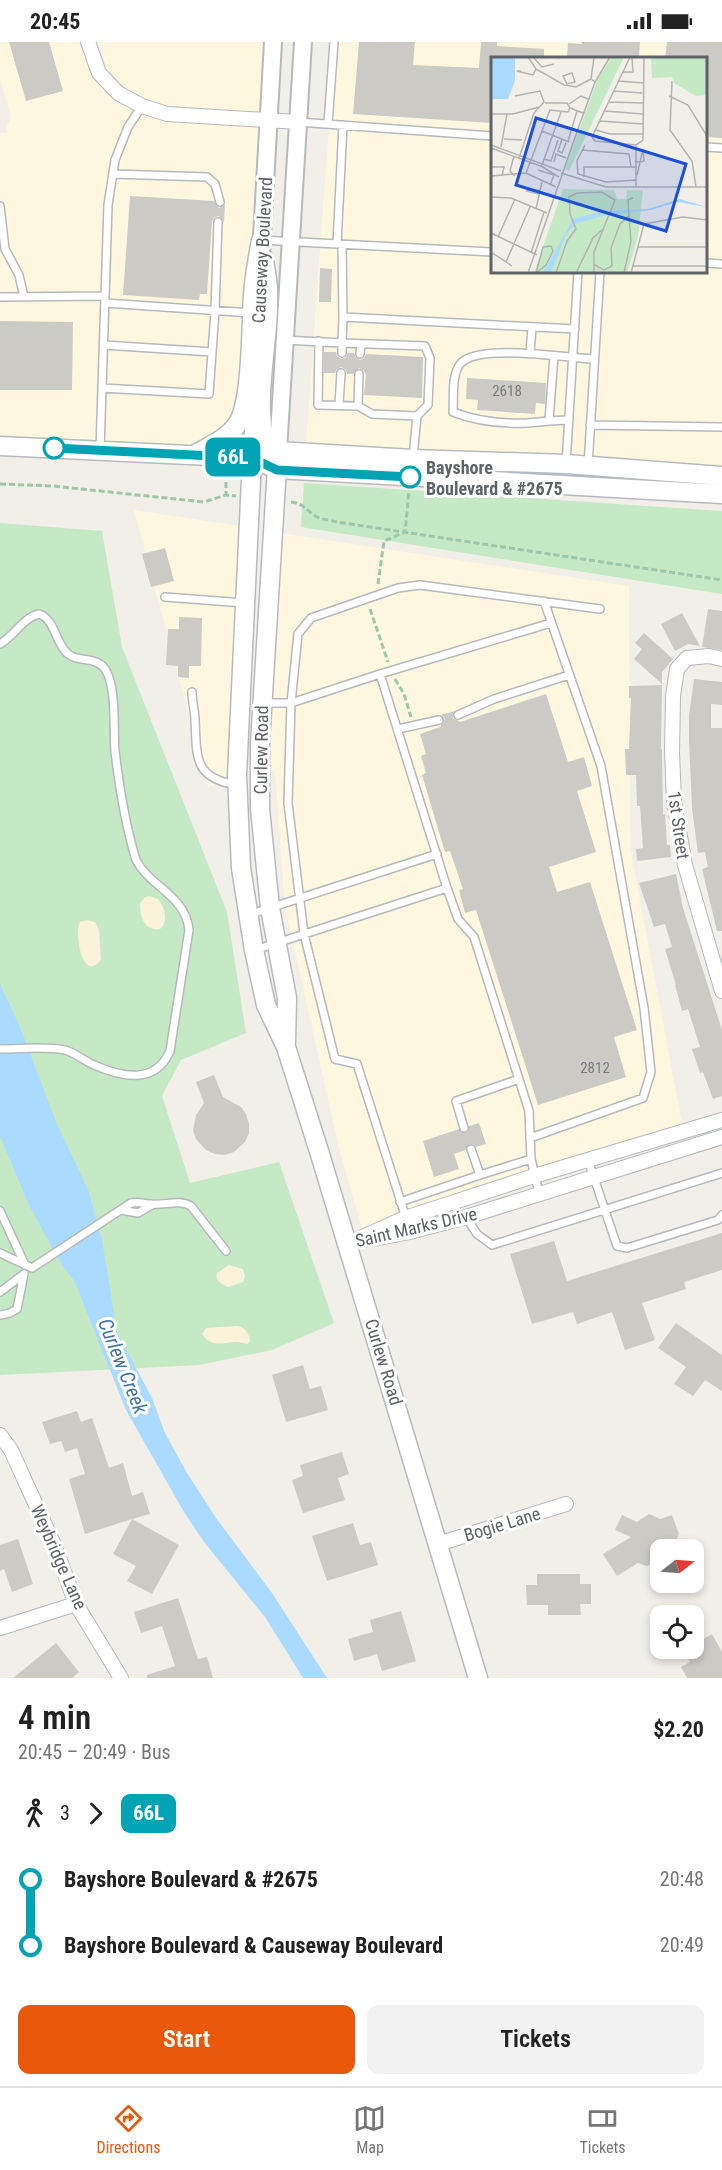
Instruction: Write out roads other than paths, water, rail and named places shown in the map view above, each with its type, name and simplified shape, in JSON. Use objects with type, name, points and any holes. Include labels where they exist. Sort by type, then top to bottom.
[{"type":"main road","points":[[194,454],[226,436],[237,425],[243,413],[261,240]]},
{"type":"main road","points":[[260,809],[249,742],[263,510],[259,481],[269,458],[261,414],[268,291],[261,240]]},
{"type":"main road","points":[[0,446],[269,458],[722,494]]},
{"type":"main road","name":"Curlew Road","points":[[269,458],[250,498],[237,727],[241,867],[248,915],[266,1005],[286,1047],[478,1678]]},
{"type":"main road","name":"Curlew Road","points":[[269,458],[274,501],[262,703],[260,809],[270,908],[287,998],[286,1047]]},
{"type":"main road","points":[[411,468],[566,464],[722,476]]},
{"type":"street","points":[[88,42],[99,73],[118,93],[142,106],[168,114],[298,122]]},
{"type":"street","name":"Causeway Boulevard","points":[[261,240],[273,42]]},
{"type":"street","name":"Causeway Boulevard","points":[[269,458],[284,340],[303,42]]},
{"type":"street","name":"1st Street","points":[[722,659],[709,656],[687,658],[677,669],[673,696],[672,752],[674,802],[685,865],[722,991]]},
{"type":"street","name":"Saint Marks Drive","points":[[347,1244],[405,1218],[534,1176],[722,1120]]},
{"type":"street","name":"Saint Marks Drive","points":[[347,1244],[410,1232],[722,1137]]},
{"type":"street","name":"Weybridge Lane","points":[[0,1435],[11,1450],[55,1547],[76,1604],[121,1678]]},
{"type":"street","name":"Bogie Lane","points":[[438,1544],[566,1504]]},
{"type":"street","points":[[0,1628],[76,1604]]},
{"type":"lane","points":[[328,124],[334,42]]},
{"type":"lane","points":[[100,450],[108,205],[115,160],[128,127],[142,106]]},
{"type":"lane","points":[[298,122],[491,136]]},
{"type":"lane","points":[[342,353],[343,317],[339,244],[343,125]]},
{"type":"lane","points":[[113,174],[207,177],[215,183],[220,201]]},
{"type":"lane","points":[[0,206],[5,249],[19,275],[24,297]]},
{"type":"lane","points":[[102,388],[209,394],[218,222]]},
{"type":"lane","points":[[261,240],[491,252]]},
{"type":"lane","points":[[566,464],[578,273]]},
{"type":"lane","points":[[588,466],[600,273]]},
{"type":"lane","points":[[0,297],[105,299],[252,313]]},
{"type":"lane","points":[[343,317],[575,329]]},
{"type":"lane","points":[[530,353],[532,327]]},
{"type":"lane","points":[[284,340],[425,346],[430,358],[428,405],[417,417],[411,468]]},
{"type":"lane","points":[[319,341],[318,405],[358,406],[372,414],[417,417]]},
{"type":"lane","points":[[360,354],[361,344]]},
{"type":"lane","points":[[104,345],[212,352]]},
{"type":"lane","points":[[569,420],[527,423],[474,420],[453,412],[454,382],[460,364],[469,357],[496,353],[530,353],[594,359]]},
{"type":"lane","points":[[549,420],[554,356]]},
{"type":"lane","points":[[339,405],[341,374]]},
{"type":"lane","points":[[358,406],[359,374]]},
{"type":"lane","points":[[590,425],[722,427]]},
{"type":"lane","points":[[410,1232],[357,1064],[335,1059],[304,934],[288,803],[291,703],[298,634],[311,618],[398,588],[420,585],[600,609]]},
{"type":"lane","points":[[165,597],[244,603]]},
{"type":"lane","points":[[530,1138],[643,1098],[651,1072],[644,1008],[601,766],[544,601]]},
{"type":"lane","points":[[0,644],[30,618],[39,614],[48,619],[62,647],[71,657],[97,662],[106,670],[111,687],[119,778],[136,860],[142,870],[178,903],[189,923],[189,942],[170,1051],[158,1069],[147,1075],[123,1073],[94,1065],[70,1052],[49,1049],[0,1049]]},
{"type":"lane","points":[[262,703],[291,703],[551,623]]},
{"type":"lane","points":[[380,674],[447,888],[458,919],[474,937],[529,1111],[531,1159],[539,1193]]},
{"type":"lane","points":[[458,715],[494,699],[569,675]]},
{"type":"lane","points":[[192,692],[198,760],[205,773],[219,782],[237,784]]},
{"type":"lane","points":[[398,729],[439,720]]},
{"type":"lane","points":[[248,915],[437,854]]},
{"type":"lane","points":[[254,950],[447,888]]},
{"type":"lane","points":[[464,1128],[456,1101],[519,1079]]},
{"type":"lane","points":[[471,1149],[480,1175]]},
{"type":"lane","points":[[400,1202],[531,1159]]},
{"type":"lane","points":[[588,1160],[616,1246],[627,1248],[718,1220],[722,1215]]},
{"type":"lane","points":[[466,1216],[477,1234],[492,1245],[722,1173]]},
{"type":"lane","points":[[0,1292],[31,1266],[134,1202],[152,1204],[183,1202],[191,1206],[226,1251]]},
{"type":"lane","points":[[119,1211],[138,1213],[152,1204]]},
{"type":"lane","points":[[0,1211],[31,1266]]},
{"type":"lane","points":[[0,1253],[31,1266]]},
{"type":"lane","points":[[0,1315],[17,1309],[24,1274]]},
{"type":"water","name":"Curlew Creek","points":[[0,984],[20,1027],[56,1122],[89,1192],[102,1240],[117,1332],[152,1398],[165,1433],[187,1473],[216,1518],[272,1593],[327,1678],[303,1678],[265,1617],[204,1542],[184,1512],[126,1410],[74,1280],[63,1267],[28,1203],[0,1136]]},
{"type":"place","name":"Bayshore Boulevard & #2675","points":[[410,477]]}]
